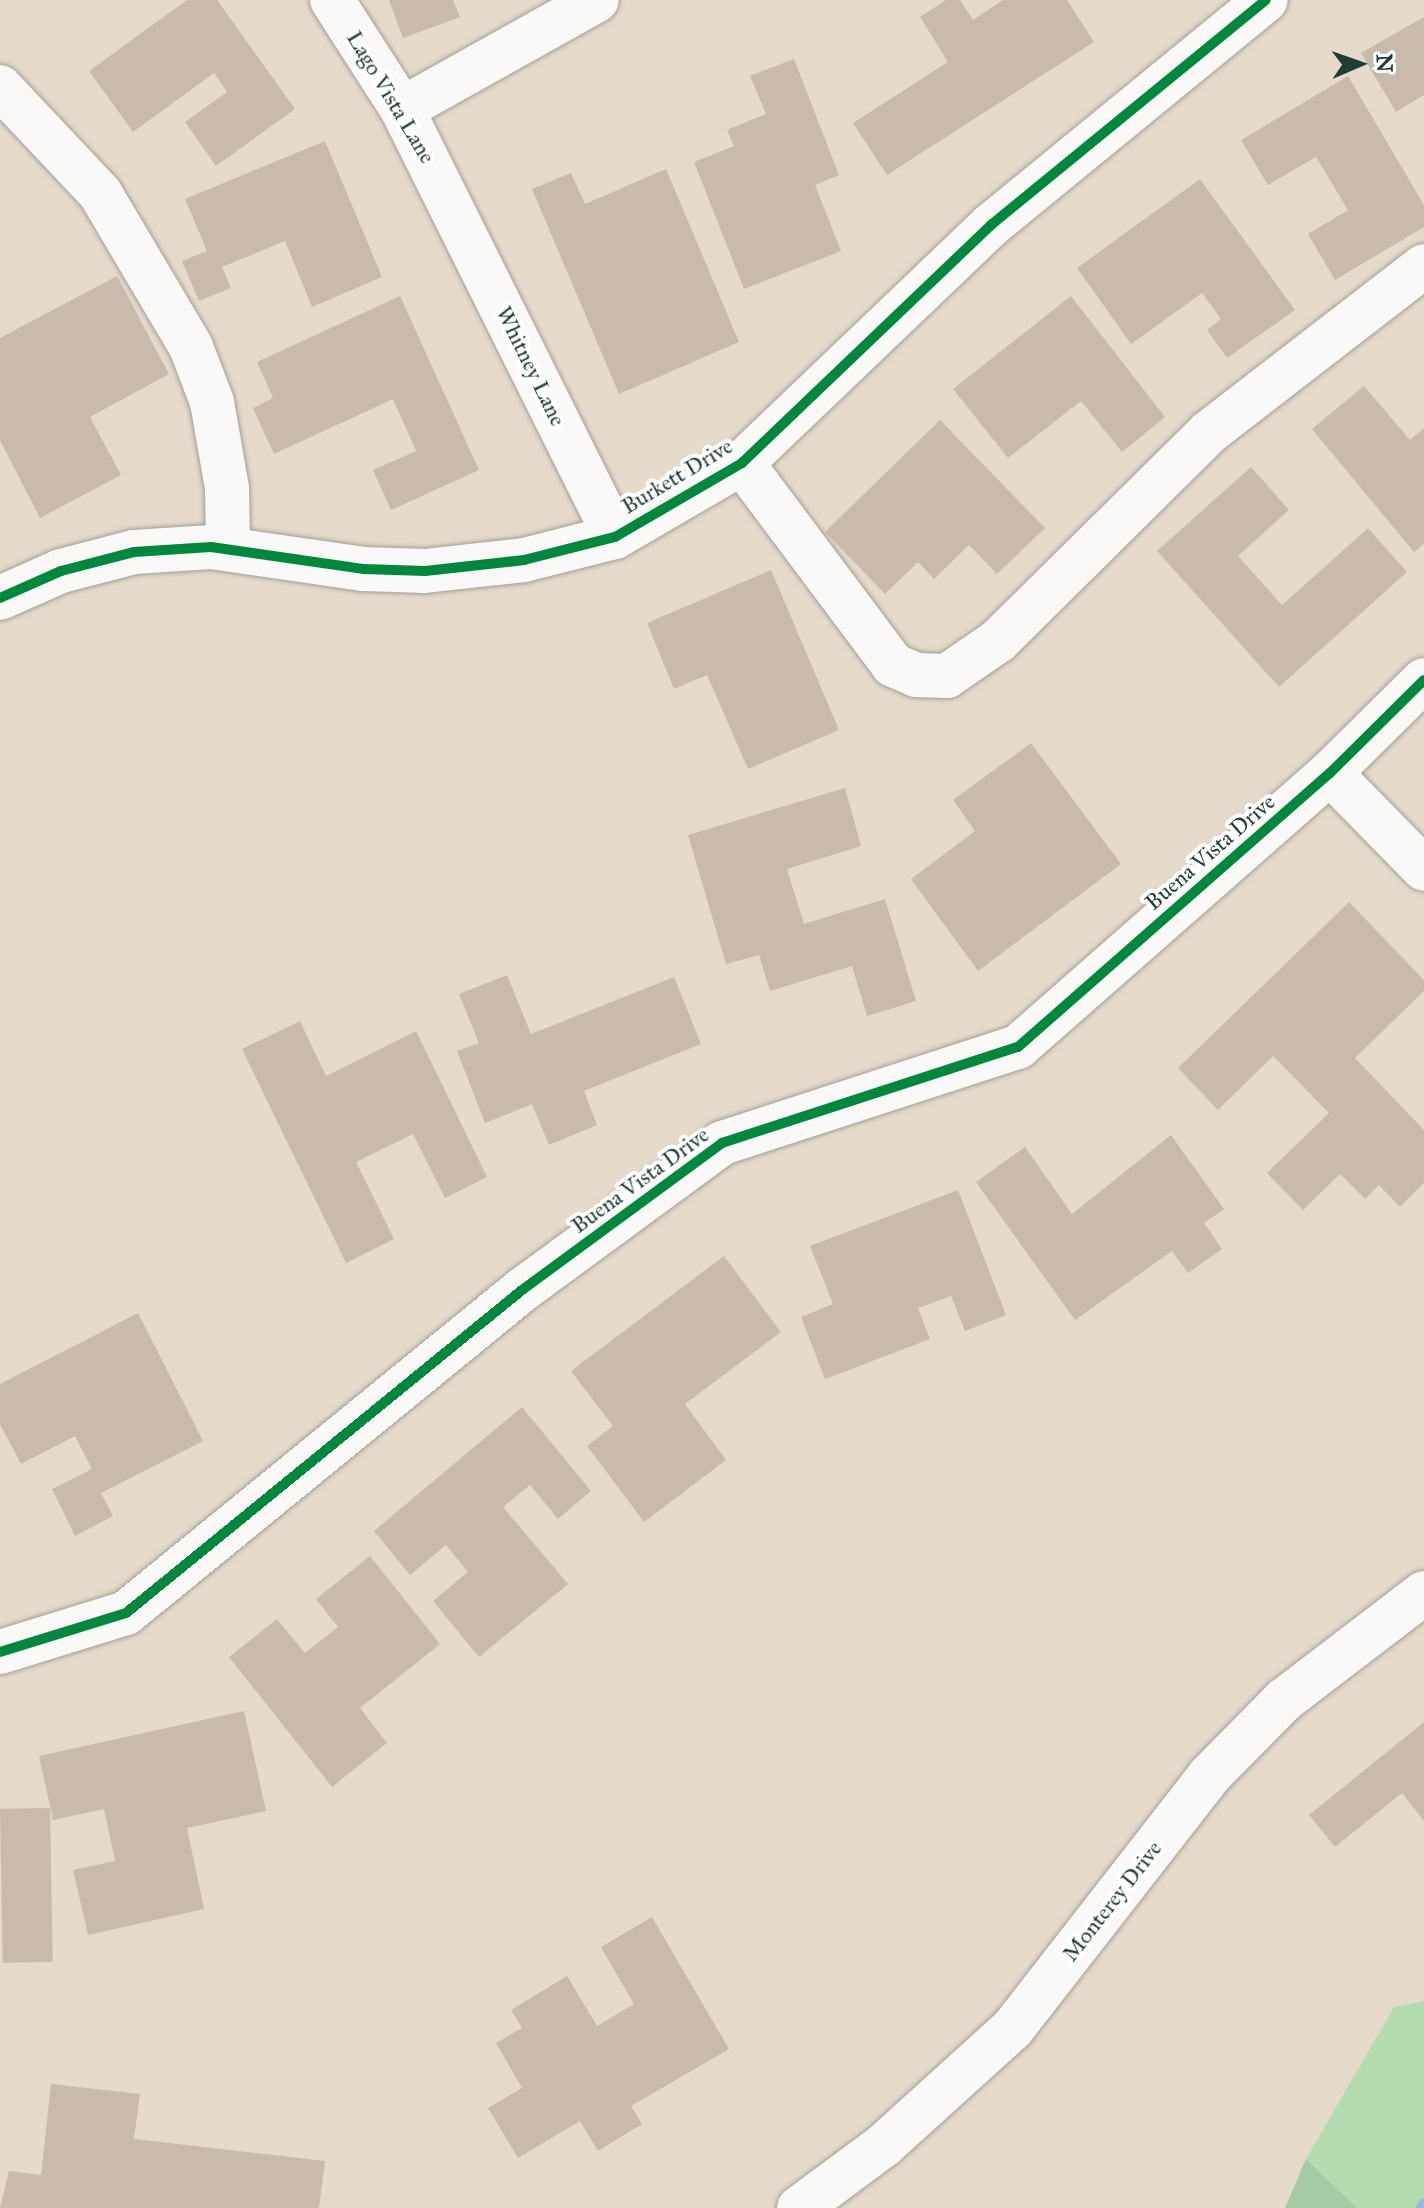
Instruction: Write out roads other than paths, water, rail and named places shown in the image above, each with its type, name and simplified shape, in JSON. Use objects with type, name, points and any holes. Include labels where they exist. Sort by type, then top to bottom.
[{"type":"street","name":"Lago Vista Lane","points":[[332,0],[402,109],[448,196]]},
{"type":"street","points":[[402,109],[597,0]]},
{"type":"street","name":"Burkett Drive","points":[[0,598],[61,571],[134,552],[228,548],[364,569],[425,571],[524,560],[615,537],[742,463],[991,225],[1266,0]]},
{"type":"street","points":[[0,87],[100,193],[191,347],[212,402],[227,488],[228,548]]},
{"type":"street","name":"Whitney Lane","points":[[448,196],[615,537]]},
{"type":"street","points":[[742,463],[893,665],[916,675],[947,676],[998,641],[1208,433],[1424,266]]},
{"type":"street","name":"Buena Vista Drive","points":[[0,1652],[126,1613],[522,1290],[722,1143],[1018,1047],[1330,773],[1424,680]]},
{"type":"street","points":[[1330,773],[1424,869]]},
{"type":"street","name":"Monterey Drive","points":[[799,2208],[884,2145],[1013,2028],[1209,1776],[1284,1700],[1424,1593]]},
{"type":"waterway","points":[[1422,2208],[1424,2204]]}]
